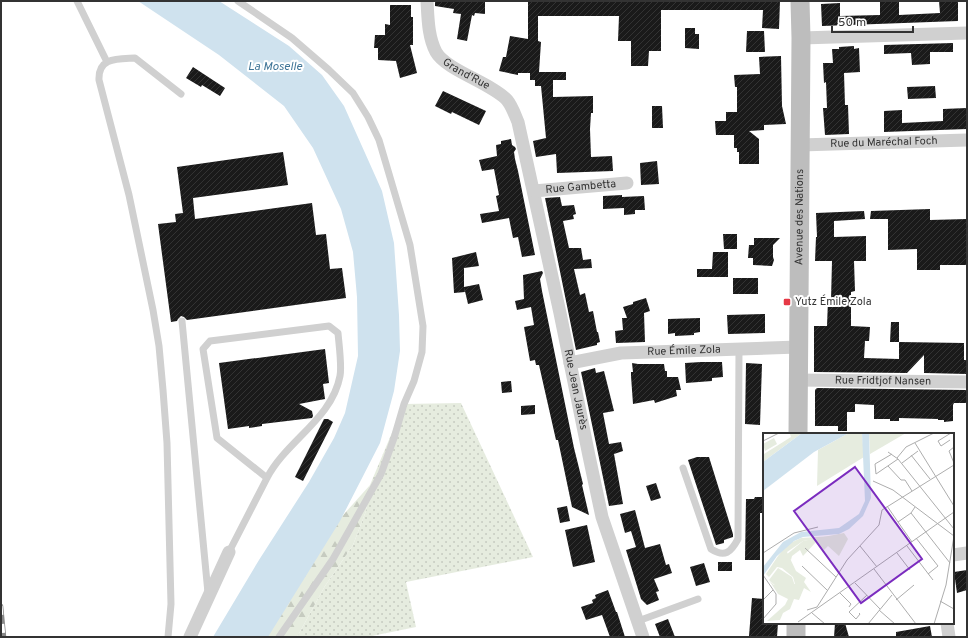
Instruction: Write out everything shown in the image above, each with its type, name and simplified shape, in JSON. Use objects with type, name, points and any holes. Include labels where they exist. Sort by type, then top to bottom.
[{"type":"main road","name":"Avenue des Nations","points":[[798,433],[800,1]]},
{"type":"main road","points":[[796,624],[796,637]]},
{"type":"street","name":"Grand'Rue","points":[[427,1],[429,32],[436,53],[448,65],[494,90],[508,101],[518,122],[523,138]]},
{"type":"street","points":[[801,38],[967,33]]},
{"type":"street","name":"Rue Jean Jaurès","points":[[523,138],[588,456],[602,517],[643,637]]},
{"type":"street","name":"Rue du Maréchal Foch","points":[[800,145],[967,140]]},
{"type":"street","name":"Rue Gambetta","points":[[534,191],[627,183]]},
{"type":"street","name":"Rue Émile Zola","points":[[570,363],[621,354],[798,347]]},
{"type":"street","name":"Rue Fridtjof Nansen","points":[[798,380],[967,382]]},
{"type":"street","points":[[190,637],[229,552]]},
{"type":"street","points":[[954,555],[967,553]]},
{"type":"street","points":[[947,624],[949,637]]},
{"type":"lane","points":[[77,1],[107,62]]},
{"type":"lane","points":[[238,1],[292,38],[329,70],[353,93],[368,117],[379,140],[410,245],[423,326],[422,352],[414,381],[404,404],[381,474],[333,559],[279,637]]},
{"type":"lane","points":[[168,637],[171,604],[167,444],[159,346],[129,195],[99,80],[100,68],[107,62],[114,60],[135,58],[181,94]]},
{"type":"lane","points":[[182,321],[208,597]]},
{"type":"lane","points":[[229,552],[267,478],[272,467],[314,422],[334,396],[340,375],[338,333],[329,326],[210,341],[203,349],[217,438],[267,478]]},
{"type":"lane","points":[[683,468],[711,549],[718,553],[725,554],[733,548],[738,539],[739,349]]},
{"type":"lane","points":[[638,621],[698,598]]},
{"type":"green space","points":[[461,403],[533,557],[406,582],[416,627],[367,637],[297,637],[325,586],[353,545],[366,511],[370,485],[404,404]]},
{"type":"green space","points":[[370,485],[366,511],[353,545],[325,586],[297,637],[266,637],[328,532]]},
{"type":"water","name":"La Moselle","points":[[138,1],[219,1],[289,46],[322,75],[344,106],[382,191],[394,243],[400,351],[394,391],[380,443],[340,521],[268,637],[213,637],[259,560],[309,482],[334,438],[345,413],[358,356],[357,297],[353,252],[341,209],[313,148],[284,106],[219,55]]},
{"type":"building","points":[[435,1],[485,1],[485,14],[475,13],[474,16],[472,15],[467,41],[457,39],[461,14],[453,13],[454,9],[435,6]]},
{"type":"building","points":[[528,1],[780,1],[779,29],[762,28],[763,10],[661,10],[661,51],[649,51],[648,66],[631,66],[631,41],[618,41],[619,16],[538,16],[538,41],[541,42],[539,72],[566,72],[566,80],[553,80],[553,97],[593,96],[593,113],[591,113],[590,129],[591,157],[612,156],[613,171],[557,173],[556,154],[536,157],[533,141],[546,138],[541,86],[535,86],[535,80],[530,80],[530,73],[518,73],[518,75],[499,71],[503,57],[506,57],[510,36],[528,39]]},
{"type":"building","points":[[899,1],[899,15],[940,13],[939,1],[958,1],[958,21],[822,26],[821,4],[840,3],[840,16],[880,15],[880,2]]},
{"type":"building","points":[[390,5],[411,5],[411,17],[413,17],[413,45],[410,45],[417,73],[400,78],[396,61],[378,60],[378,48],[374,48],[375,35],[385,35],[385,24],[390,25]]},
{"type":"building","points":[[685,28],[695,28],[695,34],[699,34],[699,49],[685,48]]},
{"type":"building","points":[[747,31],[764,31],[765,52],[746,52]]},
{"type":"building","points":[[953,43],[953,52],[930,52],[930,64],[912,65],[911,53],[884,54],[884,45]]},
{"type":"building","points":[[854,46],[854,49],[859,48],[860,72],[844,73],[845,105],[848,105],[849,134],[825,135],[823,108],[827,108],[826,82],[824,83],[823,63],[833,63],[832,49]]},
{"type":"building","points":[[781,56],[782,106],[786,124],[764,125],[764,130],[749,131],[759,139],[759,164],[739,164],[739,152],[737,152],[737,148],[734,148],[734,135],[716,135],[715,121],[726,121],[726,112],[737,112],[737,87],[735,87],[734,75],[760,74],[759,57]]},
{"type":"building","points":[[193,67],[225,88],[220,96],[202,85],[201,87],[186,78]]},
{"type":"building","points":[[935,86],[936,98],[908,99],[907,87]]},
{"type":"building","points":[[443,91],[486,111],[479,125],[452,112],[451,114],[435,106]]},
{"type":"building","points":[[652,106],[662,106],[663,128],[652,128]]},
{"type":"building","points":[[967,108],[967,129],[884,132],[884,111],[902,110],[902,123],[943,121],[943,109]]},
{"type":"building","points":[[511,139],[512,145],[516,149],[514,152],[515,159],[535,255],[522,257],[518,237],[513,238],[509,218],[482,223],[480,214],[499,211],[496,196],[499,195],[494,169],[482,171],[479,160],[497,156],[496,145],[501,144],[501,141]]},
{"type":"building","points":[[283,152],[288,185],[193,198],[195,219],[312,203],[316,235],[326,234],[330,269],[342,268],[346,298],[187,320],[181,316],[177,321],[171,322],[158,224],[176,222],[175,214],[183,213],[177,167]]},
{"type":"building","points":[[657,161],[659,184],[641,185],[640,163]]},
{"type":"building","points":[[622,195],[622,197],[644,196],[645,210],[635,210],[635,214],[624,215],[624,208],[603,209],[603,196]]},
{"type":"building","points":[[560,197],[562,206],[574,205],[576,214],[573,215],[574,219],[563,221],[569,248],[581,248],[583,260],[591,259],[592,268],[574,269],[580,295],[585,293],[589,312],[593,311],[600,342],[597,343],[597,345],[576,350],[545,198]]},
{"type":"building","points":[[930,209],[930,220],[967,219],[967,265],[940,265],[940,270],[917,270],[917,249],[888,250],[888,219],[870,219],[871,211]]},
{"type":"building","points":[[864,211],[865,219],[834,221],[834,237],[866,236],[866,261],[854,261],[855,291],[851,292],[851,326],[870,327],[869,341],[865,341],[864,358],[899,359],[899,342],[964,343],[964,360],[967,360],[967,374],[924,373],[924,355],[907,373],[814,372],[814,326],[827,326],[828,300],[831,300],[832,261],[815,261],[817,237],[816,213]]},
{"type":"building","points":[[723,234],[737,234],[737,249],[724,249]]},
{"type":"building","points":[[754,238],[780,238],[773,245],[774,260],[772,266],[753,265],[753,258],[748,258],[749,245],[754,245]]},
{"type":"building","points":[[476,252],[479,266],[464,268],[465,292],[454,293],[452,258]]},
{"type":"building","points":[[713,252],[728,252],[728,277],[697,277],[697,269],[712,269]]},
{"type":"building","points":[[542,271],[543,273],[540,279],[542,291],[589,515],[572,507],[558,440],[556,440],[539,365],[536,365],[535,360],[530,361],[524,327],[534,325],[531,307],[517,310],[515,301],[524,299],[523,275]]},
{"type":"building","points":[[733,278],[758,278],[758,294],[733,294]]},
{"type":"building","points":[[479,284],[483,300],[468,304],[464,287]]},
{"type":"building","points":[[646,298],[650,311],[644,313],[645,342],[616,343],[615,331],[623,330],[622,318],[627,318],[623,307]]},
{"type":"building","points":[[765,314],[765,333],[728,334],[727,315]]},
{"type":"building","points":[[700,318],[700,332],[694,333],[694,335],[675,336],[675,333],[668,334],[668,319]]},
{"type":"building","points":[[891,322],[899,322],[899,342],[890,342]]},
{"type":"building","points":[[325,349],[329,383],[323,384],[325,399],[299,404],[312,411],[312,418],[262,424],[262,426],[249,428],[249,426],[228,429],[219,363]]},
{"type":"building","points":[[722,362],[723,377],[712,378],[712,381],[686,383],[685,363]]},
{"type":"building","points":[[632,363],[664,364],[665,371],[667,371],[667,377],[678,377],[681,390],[676,390],[677,396],[655,403],[654,400],[633,404],[631,376],[631,372],[633,372]]},
{"type":"building","points":[[746,363],[762,364],[760,425],[745,424]]},
{"type":"building","points":[[595,368],[596,373],[604,371],[614,411],[603,413],[609,444],[621,442],[623,451],[614,454],[623,504],[609,506],[581,372]]},
{"type":"building","points":[[511,381],[512,392],[502,393],[501,382]]},
{"type":"building","points":[[817,388],[967,390],[967,403],[954,403],[953,421],[944,422],[944,420],[938,419],[899,418],[899,421],[890,421],[890,419],[874,419],[874,405],[855,404],[855,412],[847,412],[847,431],[838,431],[838,426],[815,426],[815,390]]},
{"type":"building","points":[[535,405],[535,414],[521,415],[521,406]]},
{"type":"building","points":[[324,419],[328,419],[333,422],[303,481],[295,477]]},
{"type":"building","points":[[697,457],[709,457],[733,534],[733,537],[724,540],[724,543],[716,545],[688,460]]},
{"type":"building","points":[[656,483],[661,498],[651,501],[646,486]]},
{"type":"building","points":[[755,497],[763,497],[763,513],[760,513],[760,560],[745,560],[746,499],[754,499]]},
{"type":"building","points":[[567,506],[570,521],[560,523],[557,508]]},
{"type":"building","points":[[635,510],[645,548],[660,544],[666,565],[669,564],[672,573],[654,579],[659,591],[656,592],[659,600],[647,605],[641,599],[626,550],[636,547],[631,531],[625,533],[620,514]]},
{"type":"building","points":[[587,525],[595,562],[573,567],[565,530]]},
{"type":"building","points":[[718,562],[732,562],[732,571],[718,571]]},
{"type":"building","points":[[704,563],[710,582],[696,586],[690,567]]},
{"type":"building","points":[[967,570],[967,590],[957,593],[954,572]]},
{"type":"building","points":[[608,590],[625,637],[610,637],[602,615],[586,620],[581,607],[593,603],[592,600],[596,598],[595,595]]},
{"type":"building","points":[[752,598],[763,599],[763,624],[778,624],[777,637],[749,636]]},
{"type":"building","points":[[668,619],[675,637],[660,637],[655,624]]},
{"type":"building","points":[[835,624],[845,624],[849,637],[834,637]]},
{"type":"building","points":[[930,626],[932,637],[896,637],[896,632]]},
{"type":"railway","points":[[1,606],[4,637]]},
{"type":"place","name":"Yutz Émile Zola","points":[[787,302]]}]
